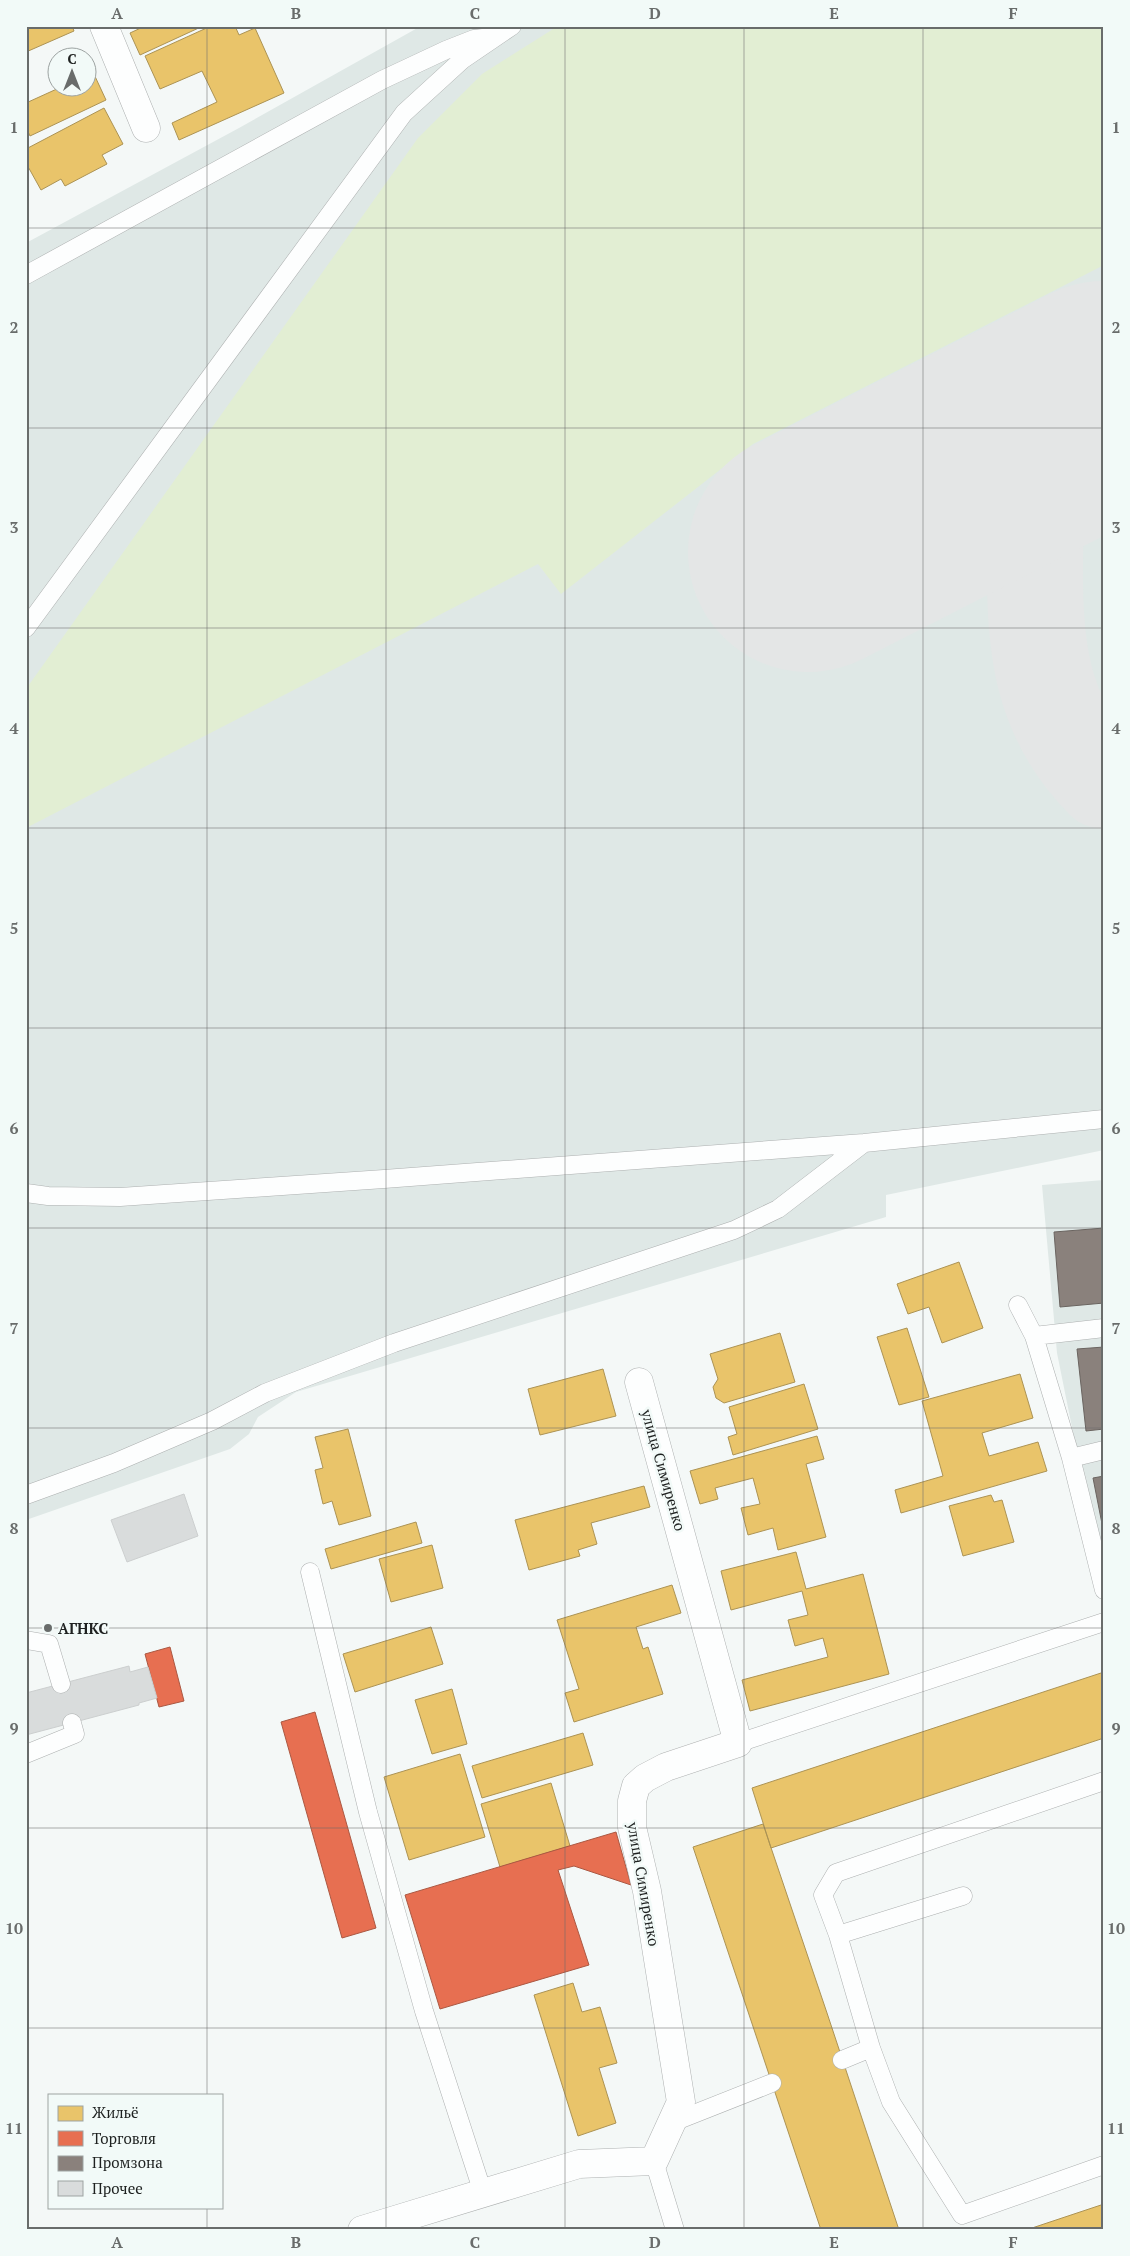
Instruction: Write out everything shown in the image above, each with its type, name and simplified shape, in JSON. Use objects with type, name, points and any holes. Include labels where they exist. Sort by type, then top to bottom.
[{"type":"street","points":[[104,26],[146,128]]},
{"type":"street","name":"улица Симиренко","points":[[639,1382],[738,1743],[666,1767],[645,1778],[636,1786],[632,1801],[632,1827],[647,1891],[681,2102],[654,2161]]},
{"type":"street","points":[[362,2230],[579,2164],[654,2161]]},
{"type":"lane","points":[[26,275],[382,80],[446,50],[474,39],[505,31]]},
{"type":"lane","points":[[26,628],[404,113],[462,60],[505,31]]},
{"type":"lane","points":[[26,1193],[48,1196],[120,1197],[678,1158],[864,1143],[1104,1119]]},
{"type":"lane","points":[[26,1495],[114,1463],[212,1421],[265,1393],[394,1343],[734,1230],[778,1209],[864,1143]]},
{"type":"lane","points":[[1018,1305],[1034,1336],[1071,1458],[1104,1590]]},
{"type":"lane","points":[[1034,1336],[1104,1328]]},
{"type":"lane","points":[[1071,1458],[1104,1450]]},
{"type":"lane","points":[[310,1572],[368,1812],[424,2011],[482,2193]]},
{"type":"lane","points":[[738,1743],[1104,1622]]},
{"type":"lane","points":[[26,1640],[50,1644],[61,1684]]},
{"type":"lane","points":[[26,1754],[75,1734],[72,1723]]},
{"type":"lane","points":[[1104,1781],[836,1873],[823,1895],[838,1935],[871,2048],[891,2102],[962,2215],[1104,2165]]},
{"type":"lane","points":[[838,1935],[963,1896]]},
{"type":"lane","points":[[842,2060],[871,2048]]},
{"type":"lane","points":[[671,2123],[772,2083]]},
{"type":"lane","points":[[654,2161],[675,2230]]},
{"type":"path","points":[[26,2042],[28,2048],[26,2048]]},
{"type":"shaded area","points":[[421,26],[1104,26],[1104,1150],[886,1195],[886,1217],[296,1392],[258,1417],[249,1434],[230,1449],[26,1520],[26,243],[239,128]]},
{"type":"shaded area","points":[[1104,1180],[1104,1586],[1057,1353],[1042,1185]]},
{"type":"green space","points":[[558,26],[1104,26],[1104,265],[753,444],[561,594],[538,564],[26,828],[26,689],[418,138],[482,74]]},
{"type":"building: Жильё","points":[[26,26],[72,26],[74,31],[26,52]]},
{"type":"building: Жильё","points":[[145,26],[203,26],[140,55],[130,33]]},
{"type":"building: Жильё","points":[[211,26],[235,26],[239,35],[255,28],[284,93],[179,140],[172,123],[217,102],[202,71],[160,89],[145,56]]},
{"type":"building: Жильё","points":[[98,83],[106,100],[30,136],[26,127],[26,103],[48,93],[48,98],[98,98]]},
{"type":"building: Жильё","points":[[104,108],[123,144],[102,155],[107,164],[65,186],[61,179],[41,190],[26,163],[26,149]]},
{"type":"building: Жильё","points":[[959,1262],[983,1328],[942,1343],[929,1307],[908,1314],[897,1284]]},
{"type":"building: Жильё","points":[[907,1328],[929,1397],[899,1405],[877,1337]]},
{"type":"building: Жильё","points":[[780,1333],[795,1382],[724,1403],[716,1398],[713,1387],[718,1379],[710,1354]]},
{"type":"building: Жильё","points":[[603,1369],[616,1416],[540,1435],[528,1389]]},
{"type":"building: Жильё","points":[[1020,1374],[1033,1418],[982,1433],[989,1456],[1038,1442],[1047,1471],[901,1513],[895,1490],[943,1476],[922,1401]]},
{"type":"building: Жильё","points":[[804,1384],[818,1429],[733,1455],[728,1437],[737,1434],[729,1407]]},
{"type":"building: Жильё","points":[[348,1429],[371,1516],[339,1525],[332,1501],[323,1504],[315,1470],[323,1468],[315,1437]]},
{"type":"building: Жильё","points":[[817,1436],[824,1459],[806,1464],[826,1537],[778,1550],[773,1528],[748,1535],[741,1508],[760,1504],[753,1478],[715,1488],[718,1499],[700,1504],[690,1471]]},
{"type":"building: Жильё","points":[[644,1486],[650,1507],[591,1523],[597,1544],[578,1550],[580,1556],[529,1570],[515,1520]]},
{"type":"building: Жильё","points":[[991,1495],[994,1502],[1002,1500],[1014,1542],[963,1556],[949,1506]]},
{"type":"building: Жильё","points":[[416,1522],[422,1543],[331,1569],[325,1549]]},
{"type":"building: Жильё","points":[[432,1545],[443,1588],[391,1602],[379,1559]]},
{"type":"building: Жильё","points":[[796,1552],[806,1589],[863,1574],[889,1674],[750,1711],[742,1680],[828,1657],[823,1638],[795,1646],[788,1620],[808,1615],[802,1591],[731,1610],[721,1571]]},
{"type":"building: Жильё","points":[[672,1585],[681,1613],[636,1627],[643,1649],[648,1647],[663,1694],[574,1722],[565,1693],[579,1689],[557,1620]]},
{"type":"building: Жильё","points":[[431,1627],[443,1664],[355,1692],[343,1654]]},
{"type":"building: Жильё","points":[[1104,1672],[1104,1738],[771,1848],[752,1788]]},
{"type":"building: Жильё","points":[[452,1689],[467,1744],[432,1754],[415,1700]]},
{"type":"building: Жильё","points":[[583,1733],[593,1765],[482,1798],[472,1766]]},
{"type":"building: Жильё","points":[[460,1754],[485,1837],[409,1860],[384,1777]]},
{"type":"building: Жильё","points":[[551,1783],[570,1846],[500,1867],[481,1804]]},
{"type":"building: Жильё","points":[[763,1824],[899,2230],[821,2230],[693,1847]]},
{"type":"building: Жильё","points":[[573,1983],[582,2012],[600,2007],[617,2063],[599,2068],[616,2123],[578,2136],[534,1995]]},
{"type":"building: Жильё","points":[[1104,2204],[1104,2230],[1026,2230]]},
{"type":"building: Торговля","points":[[170,1647],[184,1701],[159,1707],[145,1654]]},
{"type":"building: Торговля","points":[[315,1712],[376,1928],[342,1938],[281,1722]]},
{"type":"building: Торговля","points":[[616,1832],[631,1885],[574,1866],[558,1870],[589,1965],[440,2009],[405,1895]]},
{"type":"building: Промзона","points":[[1104,1228],[1104,1303],[1060,1307],[1054,1232]]},
{"type":"building: Промзона","points":[[1104,1347],[1104,1429],[1086,1431],[1077,1349]]},
{"type":"building: Промзона","points":[[1104,1476],[1104,1534],[1093,1478]]},
{"type":"building: Прочее","points":[[184,1494],[198,1536],[127,1562],[111,1520]]},
{"type":"building: Прочее","points":[[129,1666],[130,1672],[148,1667],[157,1698],[139,1703],[139,1705],[26,1735],[26,1693]]},
{"type":"taxiway","points":[[1104,406],[1071,440],[1047,481],[1038,513],[1035,567],[1037,627],[1040,655],[1046,682],[1067,734],[1083,758],[1104,781]]},
{"type":"runway","points":[[808,552],[1104,401]]},
{"type":"place","name":"АГНКС","points":[[48,1628]]}]
